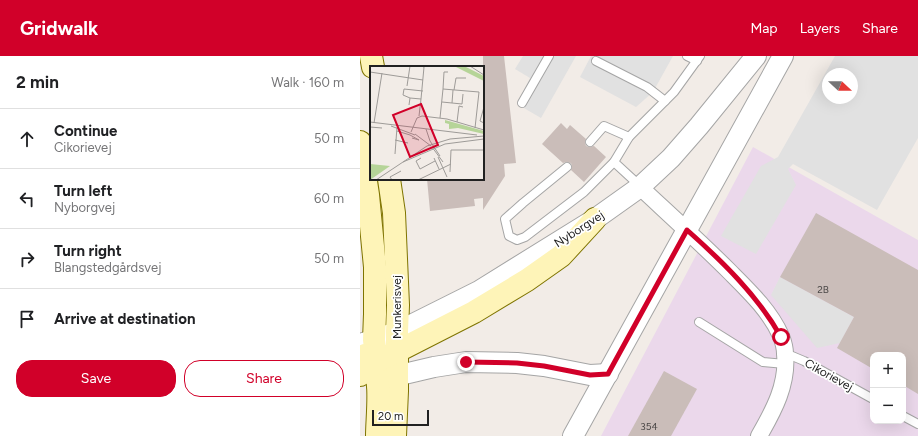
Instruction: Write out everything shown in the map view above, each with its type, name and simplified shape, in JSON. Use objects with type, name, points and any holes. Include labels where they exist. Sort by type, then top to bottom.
[{"type":"main road","points":[[371,56],[373,66]]},
{"type":"main road","points":[[360,142],[368,195],[375,267],[375,314],[370,363],[378,396],[376,436]]},
{"type":"main road","name":"Munkerisvej","points":[[389,180],[394,213],[398,304],[397,341],[370,363],[395,436]]},
{"type":"main road","points":[[397,341],[474,312],[527,280],[561,256],[595,219]]},
{"type":"street","name":"Nyborgvej","points":[[595,219],[640,187],[671,158],[756,56]]},
{"type":"street","points":[[573,436],[782,57]]},
{"type":"street","name":"Cikorievej","points":[[640,187],[687,230],[752,294],[772,320],[781,337],[785,359],[785,375],[780,394],[770,417],[759,436]]},
{"type":"street","points":[[370,363],[397,341]]},
{"type":"street","points":[[370,363],[416,370],[451,364],[493,362],[544,366],[590,375],[608,374]]},
{"type":"lane","points":[[522,103],[549,56]]},
{"type":"lane","points":[[568,167],[505,219],[509,236],[517,240],[525,237],[584,192],[614,162],[629,137],[674,92],[698,58],[687,56]]},
{"type":"lane","points":[[596,61],[648,87],[665,102]]},
{"type":"lane","points":[[590,142],[604,126],[629,137]]},
{"type":"lane","points":[[614,162],[640,187]]},
{"type":"lane","points":[[699,322],[763,362],[785,359]]},
{"type":"lane","name":"Cikorievej","points":[[785,359],[804,361],[870,397]]},
{"type":"lane","points":[[906,418],[918,424]]},
{"type":"shaded area","points":[[523,56],[576,56],[541,118],[517,104],[530,78],[515,69]]},
{"type":"shaded area","points":[[591,56],[673,56],[653,92],[636,107],[580,77]]},
{"type":"shaded area","points":[[835,56],[918,56],[918,138],[877,210],[793,164],[788,169],[796,185],[756,254],[721,236],[761,166],[778,157],[822,79],[822,104],[858,104],[858,68],[828,68]]},
{"type":"shaded area","points":[[753,147],[918,240],[918,436],[601,436]]},
{"type":"shaded area","points":[[780,277],[854,317],[840,343],[817,348],[771,295]]},
{"type":"building","points":[[483,56],[504,56],[516,163],[504,164],[505,176],[483,210],[483,198],[474,199],[475,206],[430,211],[427,180],[484,180]]},
{"type":"building","points":[[561,123],[567,129],[570,125],[586,139],[586,146],[594,146],[606,157],[584,182],[571,170],[571,163],[563,163],[542,144]]},
{"type":"building","points":[[816,213],[918,270],[918,394],[906,387],[906,352],[870,352],[870,367],[837,348],[854,317],[780,277]]},
{"type":"building","points":[[664,371],[697,389],[671,436],[628,436]]},
{"type":"route","points":[[466,362],[517,363],[544,366],[590,375],[608,374],[687,230],[752,294],[772,320],[781,337]]}]
